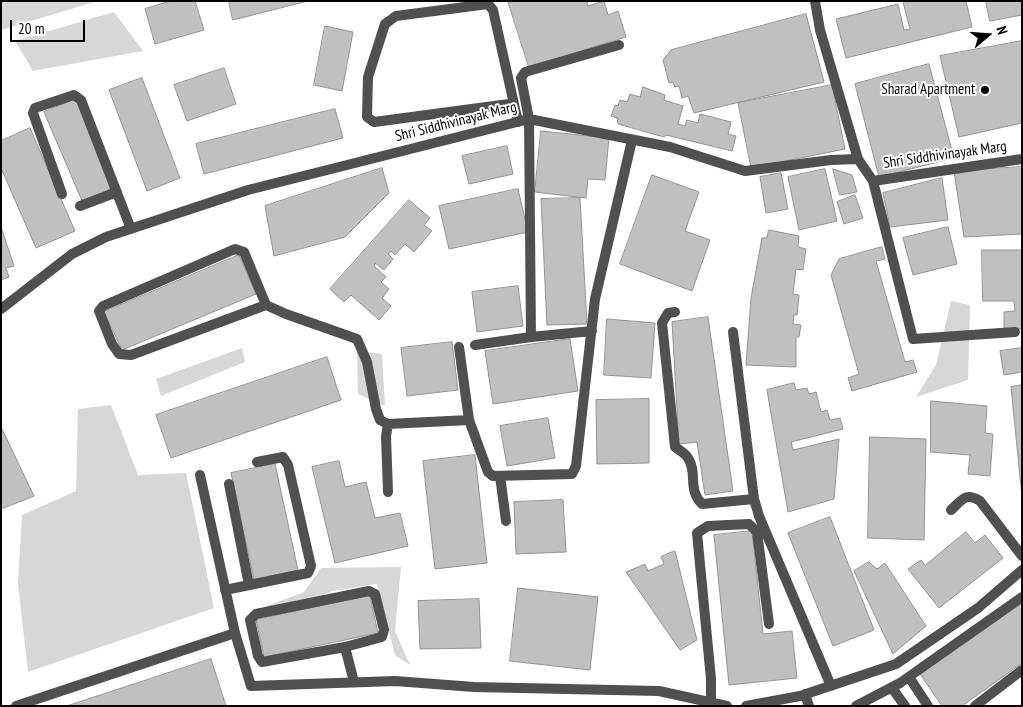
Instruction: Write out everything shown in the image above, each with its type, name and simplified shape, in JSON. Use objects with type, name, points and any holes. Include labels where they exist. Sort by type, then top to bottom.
[{"type":"street","points":[[815,1],[820,30],[858,159]]},
{"type":"street","points":[[508,104],[374,122],[367,117],[368,78],[385,24],[396,16],[488,4],[493,10],[518,122]]},
{"type":"street","points":[[531,337],[529,119],[521,78],[525,72],[619,45]]},
{"type":"street","points":[[62,194],[33,113],[35,108],[74,95],[81,100],[130,228]]},
{"type":"street","name":"Shri Siddhivinayak Marg","points":[[1,309],[72,254],[106,236],[248,190],[529,119],[670,147],[745,171],[831,160],[858,159],[873,181],[1022,159]]},
{"type":"street","points":[[459,347],[469,420],[488,472],[493,476],[572,474],[576,466],[596,299],[632,140]]},
{"type":"street","points":[[873,181],[913,338],[1015,332]]},
{"type":"street","points":[[80,206],[116,192]]},
{"type":"street","points":[[266,305],[131,356],[120,354],[112,344],[99,311],[103,306],[235,249],[244,252],[266,305],[357,339],[367,362],[376,410],[380,420],[388,424],[469,420]]},
{"type":"street","points":[[675,312],[668,313],[662,324],[675,447],[687,456],[692,466],[695,497],[702,504],[754,500]]},
{"type":"street","points":[[475,345],[592,331]]},
{"type":"street","points":[[733,332],[754,500],[759,516],[831,686]]},
{"type":"street","points":[[388,424],[386,436],[388,492]]},
{"type":"street","points":[[225,590],[308,573],[311,566],[288,465],[282,457],[257,462]]},
{"type":"street","points":[[200,475],[235,633],[251,686],[395,681],[474,687],[659,691],[727,706]]},
{"type":"street","points":[[500,476],[506,522]]},
{"type":"street","points":[[229,484],[250,585]]},
{"type":"street","points":[[951,510],[964,498],[972,496],[980,501],[1022,556]]},
{"type":"street","points":[[711,702],[711,679],[697,533],[708,526],[749,524],[757,532],[770,624]]},
{"type":"street","points":[[746,706],[805,694],[890,667],[978,608],[1022,570]]},
{"type":"street","points":[[369,591],[375,594],[384,630],[382,637],[345,647],[262,662],[258,656],[250,620],[256,614],[369,591]]},
{"type":"street","points":[[856,706],[896,686],[1022,597]]},
{"type":"street","points":[[16,706],[235,633]]},
{"type":"street","points":[[345,647],[354,682]]},
{"type":"street","points":[[890,667],[905,706]]},
{"type":"street","points":[[974,706],[1022,670]]},
{"type":"street","points":[[909,677],[928,706]]},
{"type":"street","points":[[805,694],[809,706]]},
{"type":"shaded area","points":[[1,1],[98,1],[1,30]]},
{"type":"shaded area","points":[[114,12],[143,51],[33,71],[15,41]]},
{"type":"shaded area","points":[[951,301],[970,305],[968,380],[916,397],[936,365]]},
{"type":"shaded area","points":[[242,348],[245,362],[161,396],[156,379]]},
{"type":"shaded area","points":[[357,351],[382,354],[385,406],[358,394]]},
{"type":"shaded area","points":[[111,405],[138,475],[186,473],[214,608],[28,672],[18,584],[22,515],[76,491],[78,409]]},
{"type":"shaded area","points":[[401,567],[395,631],[410,665],[395,655],[377,584],[332,591],[278,615],[259,609],[304,592],[321,568]]},
{"type":"building","points":[[171,1],[195,1],[204,30],[155,44],[145,9]]},
{"type":"building","points":[[229,1],[308,1],[233,20]]},
{"type":"building","points":[[508,1],[587,1],[588,6],[604,1],[608,15],[618,11],[626,37],[529,67]]},
{"type":"building","points":[[966,1],[972,27],[846,58],[836,19],[898,4],[904,30],[910,29],[903,2]]},
{"type":"building","points":[[986,1],[1022,1],[1022,15],[990,21]]},
{"type":"building","points":[[806,14],[824,82],[694,113],[688,96],[682,98],[679,86],[675,87],[673,82],[669,83],[663,60],[671,50]]},
{"type":"building","points":[[325,26],[353,32],[342,91],[314,85]]},
{"type":"building","name":"Sharad Apartment","points":[[1022,41],[1022,123],[959,137],[940,56]]},
{"type":"building","points":[[929,64],[954,158],[879,177],[855,84]]},
{"type":"building","points":[[224,68],[236,104],[187,121],[174,85]]},
{"type":"building","points":[[142,78],[180,178],[147,191],[109,90]]},
{"type":"building","points":[[832,85],[845,149],[751,168],[738,103]]},
{"type":"building","points":[[643,87],[665,95],[664,100],[683,106],[678,124],[685,126],[687,120],[698,123],[700,114],[731,122],[728,134],[736,136],[732,151],[666,135],[664,137],[618,124],[617,118],[611,116],[615,105],[618,106],[620,100],[627,102],[630,94],[640,97]]},
{"type":"building","points":[[76,99],[112,188],[83,203],[44,112]]},
{"type":"building","points":[[335,109],[343,138],[204,174],[196,144]]},
{"type":"building","points":[[30,128],[75,231],[36,248],[1,168],[1,141]]},
{"type":"building","points":[[541,131],[609,138],[605,180],[588,179],[586,198],[535,192]]},
{"type":"building","points":[[507,146],[513,174],[469,184],[462,156]]},
{"type":"building","points":[[1022,167],[1022,234],[964,237],[954,171]]},
{"type":"building","points":[[382,168],[389,193],[345,237],[274,256],[265,206]]},
{"type":"building","points":[[825,169],[837,221],[799,230],[788,177]]},
{"type":"building","points":[[833,169],[852,175],[857,192],[840,195]]},
{"type":"building","points":[[781,173],[788,209],[766,213],[760,177]]},
{"type":"building","points":[[652,175],[699,192],[685,231],[710,240],[692,291],[620,264]]},
{"type":"building","points":[[942,178],[948,220],[890,227],[883,193]]},
{"type":"building","points":[[518,189],[528,232],[449,249],[439,206]]},
{"type":"building","points":[[855,195],[863,218],[844,224],[837,202]]},
{"type":"building","points":[[580,198],[587,324],[547,325],[541,199]]},
{"type":"building","points":[[409,200],[430,218],[424,225],[432,231],[414,252],[405,244],[395,255],[391,251],[388,254],[393,259],[384,270],[375,263],[374,266],[386,277],[381,282],[389,289],[382,298],[391,306],[379,320],[351,295],[344,302],[330,289]]},
{"type":"building","points":[[1,227],[14,266],[6,268],[9,277],[1,280]]},
{"type":"building","points":[[948,227],[957,264],[913,275],[903,238]]},
{"type":"building","points":[[769,230],[799,236],[798,247],[806,249],[803,270],[796,269],[793,294],[799,295],[797,315],[794,315],[793,324],[801,325],[799,337],[796,337],[796,367],[746,365],[751,298],[762,238],[766,238]]},
{"type":"building","points":[[882,247],[885,259],[876,261],[905,362],[913,360],[917,372],[852,391],[848,378],[859,374],[831,275],[839,259]]},
{"type":"building","points":[[982,250],[1022,250],[1022,329],[1004,329],[1004,312],[1015,311],[1014,301],[983,301]]},
{"type":"building","points":[[239,255],[256,294],[122,350],[104,312]]},
{"type":"building","points":[[518,286],[523,326],[477,332],[472,292]]},
{"type":"building","points":[[708,317],[733,491],[705,495],[697,442],[679,444],[672,322]]},
{"type":"building","points":[[607,319],[655,323],[651,378],[604,375]]},
{"type":"building","points":[[570,339],[578,391],[493,404],[485,351]]},
{"type":"building","points":[[452,342],[458,390],[407,396],[401,348]]},
{"type":"building","points":[[1022,348],[1022,372],[1004,375],[1000,351]]},
{"type":"building","points":[[327,357],[341,400],[171,458],[156,415]]},
{"type":"building","points":[[794,383],[796,390],[807,388],[809,394],[816,392],[821,412],[827,410],[830,420],[840,418],[843,429],[791,442],[793,450],[839,439],[834,499],[788,512],[767,390]]},
{"type":"building","points":[[1022,385],[1022,497],[1011,387]]},
{"type":"building","points":[[649,399],[649,463],[597,464],[596,400]]},
{"type":"building","points":[[931,401],[987,406],[985,433],[993,434],[990,476],[968,474],[970,455],[931,452]]},
{"type":"building","points":[[548,418],[555,458],[507,466],[500,426]]},
{"type":"building","points":[[1,427],[34,496],[1,509]]},
{"type":"building","points":[[870,437],[926,439],[924,540],[868,538]]},
{"type":"building","points":[[475,455],[487,563],[435,569],[423,461]]},
{"type":"building","points":[[339,461],[345,487],[366,482],[375,518],[400,513],[408,546],[335,563],[312,467]]},
{"type":"building","points":[[275,464],[298,570],[254,580],[231,473]]},
{"type":"building","points":[[563,500],[566,552],[516,554],[514,502]]},
{"type":"building","points":[[830,517],[874,630],[833,646],[788,533]]},
{"type":"building","points":[[752,531],[763,634],[792,631],[797,678],[729,685],[714,535]]},
{"type":"building","points":[[966,532],[975,543],[985,535],[1003,558],[939,608],[908,569],[921,560],[925,565]]},
{"type":"building","points":[[675,551],[697,640],[680,650],[626,572],[645,564],[648,571],[664,564],[661,557]]},
{"type":"building","points":[[869,562],[877,569],[885,563],[926,626],[893,654],[854,571]]},
{"type":"building","points":[[518,588],[598,597],[590,670],[510,661]]},
{"type":"building","points":[[370,596],[378,633],[264,657],[256,620]]},
{"type":"building","points":[[479,599],[481,648],[420,649],[418,601]]},
{"type":"building","points":[[1022,602],[1022,663],[962,706],[942,706],[920,674]]},
{"type":"building","points":[[211,659],[226,706],[67,706]]},
{"type":"place","name":"Sharad Apartment","points":[[985,90]]}]
